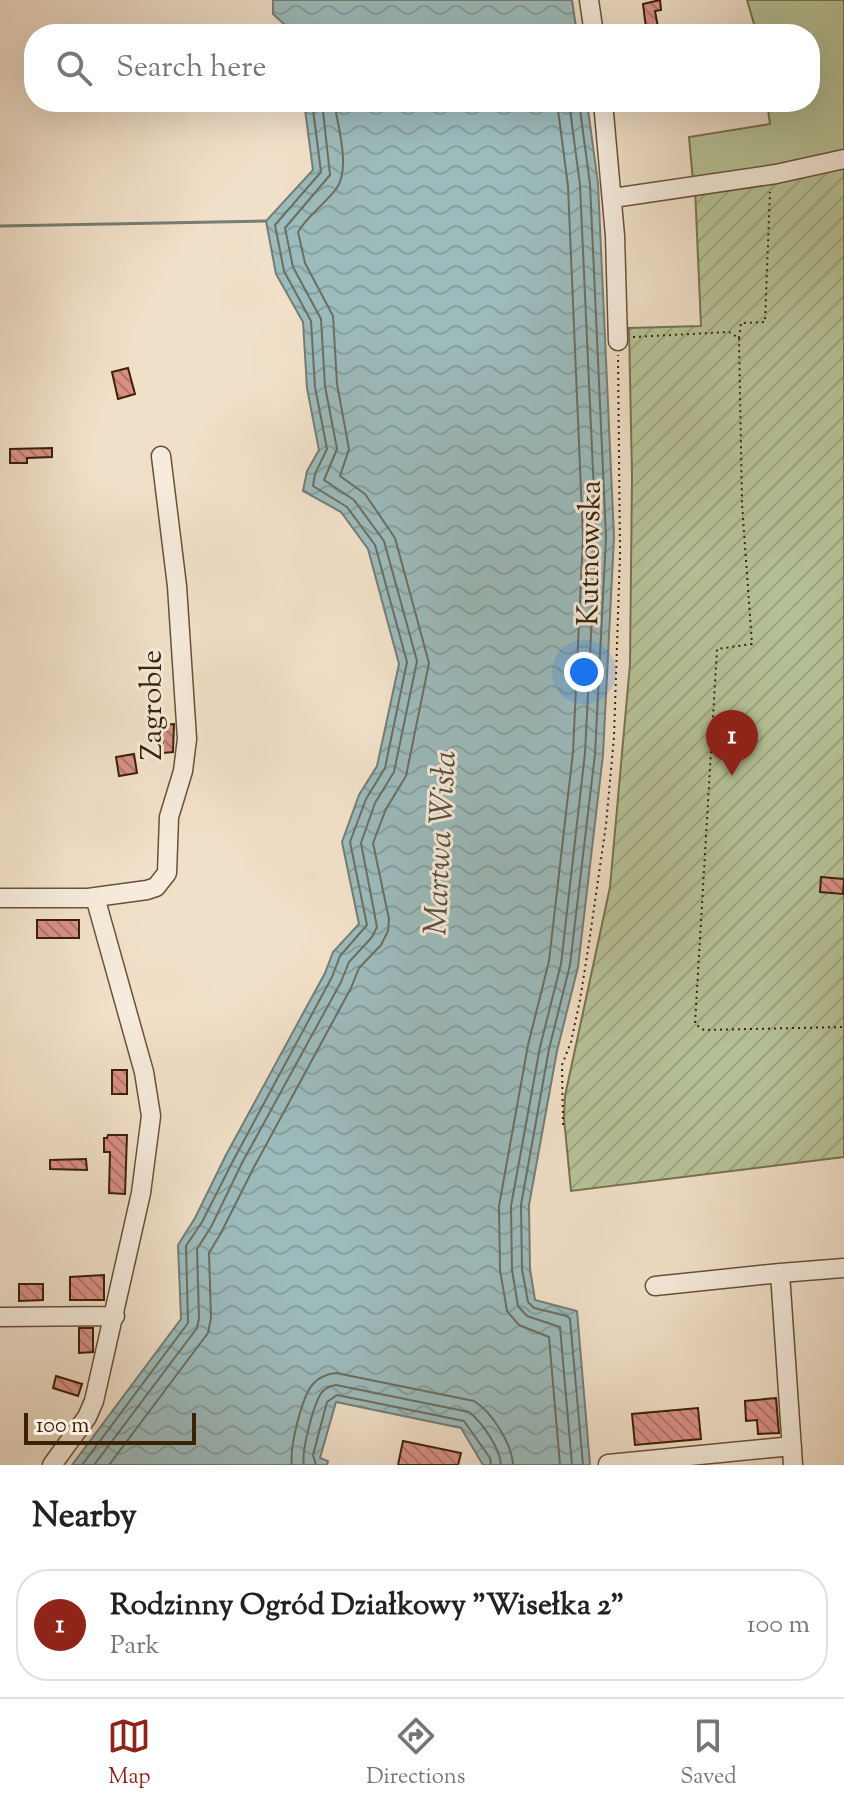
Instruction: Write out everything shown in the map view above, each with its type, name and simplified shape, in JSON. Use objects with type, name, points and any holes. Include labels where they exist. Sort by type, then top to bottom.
[{"type":"street","points":[[589,0],[593,24]]},
{"type":"street","points":[[604,112],[624,339]]},
{"type":"street","points":[[613,198],[771,175],[844,159]]},
{"type":"street","name":"Zagroble","points":[[0,898],[95,897],[147,890],[162,882],[169,863],[169,817],[186,755],[177,586],[161,456]]},
{"type":"street","points":[[52,1465],[87,1417],[94,1401],[141,1193],[150,1134],[151,1104],[95,897]]},
{"type":"street","points":[[655,1286],[844,1268]]},
{"type":"street","points":[[608,1464],[792,1456],[780,1273]]},
{"type":"street","points":[[0,1317],[115,1316]]},
{"type":"path","points":[[771,175],[765,322],[741,323],[739,338],[742,504],[752,644],[717,649],[695,1024],[704,1030],[844,1027]]},
{"type":"path","points":[[624,339],[729,332],[739,338]]},
{"type":"path","name":"Kutnowska","points":[[563,1125],[562,1065],[569,1049],[589,943],[606,825],[614,737],[624,339]]},
{"type":"green space","points":[[747,0],[844,0],[844,152],[833,157],[693,181],[689,137],[770,124],[768,112],[820,112],[820,24],[754,24]]},
{"type":"green space","points":[[844,163],[844,1157],[571,1191],[565,1096],[610,887],[630,664],[632,476],[629,328],[701,326],[695,188]]},
{"type":"water","points":[[273,0],[572,0],[576,24],[284,24],[273,14]]},
{"type":"water","name":"Martwa Wisła","points":[[305,112],[588,112],[598,183],[614,537],[603,755],[578,967],[557,1051],[529,1205],[530,1269],[535,1300],[577,1311],[590,1465],[483,1465],[461,1428],[336,1402],[320,1458],[328,1461],[327,1465],[72,1465],[181,1319],[178,1245],[325,973],[333,952],[359,924],[342,842],[359,795],[377,766],[399,664],[368,549],[341,512],[303,491],[307,471],[319,450],[307,388],[303,322],[276,274],[266,221],[313,170]]},
{"type":"building","points":[[660,0],[661,10],[655,11],[657,24],[646,24],[643,4]]},
{"type":"building","points":[[128,368],[135,394],[118,399],[112,372]]},
{"type":"building","points":[[52,448],[52,457],[27,458],[27,463],[10,463],[10,449]]},
{"type":"building","points":[[174,724],[173,752],[163,753],[162,725]]},
{"type":"building","points":[[134,754],[137,773],[119,776],[116,757]]},
{"type":"building","points":[[821,877],[844,879],[843,894],[820,892]]},
{"type":"building","points":[[37,920],[79,920],[79,938],[37,938]]},
{"type":"building","points":[[112,1070],[127,1070],[127,1094],[112,1094]]},
{"type":"building","points":[[108,1135],[127,1135],[125,1194],[109,1193],[110,1152],[104,1152],[104,1138]]},
{"type":"building","points":[[86,1159],[87,1170],[50,1169],[50,1160]]},
{"type":"building","points":[[104,1275],[104,1300],[70,1300],[70,1277]]},
{"type":"building","points":[[19,1284],[43,1284],[43,1300],[19,1301]]},
{"type":"building","points":[[79,1328],[93,1328],[93,1352],[79,1353]]},
{"type":"building","points":[[56,1376],[82,1384],[78,1396],[53,1388]]},
{"type":"building","points":[[776,1398],[779,1433],[758,1434],[757,1420],[746,1421],[745,1401]]},
{"type":"building","points":[[698,1408],[701,1439],[635,1445],[632,1414]]},
{"type":"building","points":[[403,1441],[461,1453],[458,1465],[398,1465]]},
{"type":"waterway","points":[[0,226],[266,221]]},
{"type":"place","name":"Rodzinny Ogród Działkowy \"Wisełka 2\"","points":[[732,776]]}]
